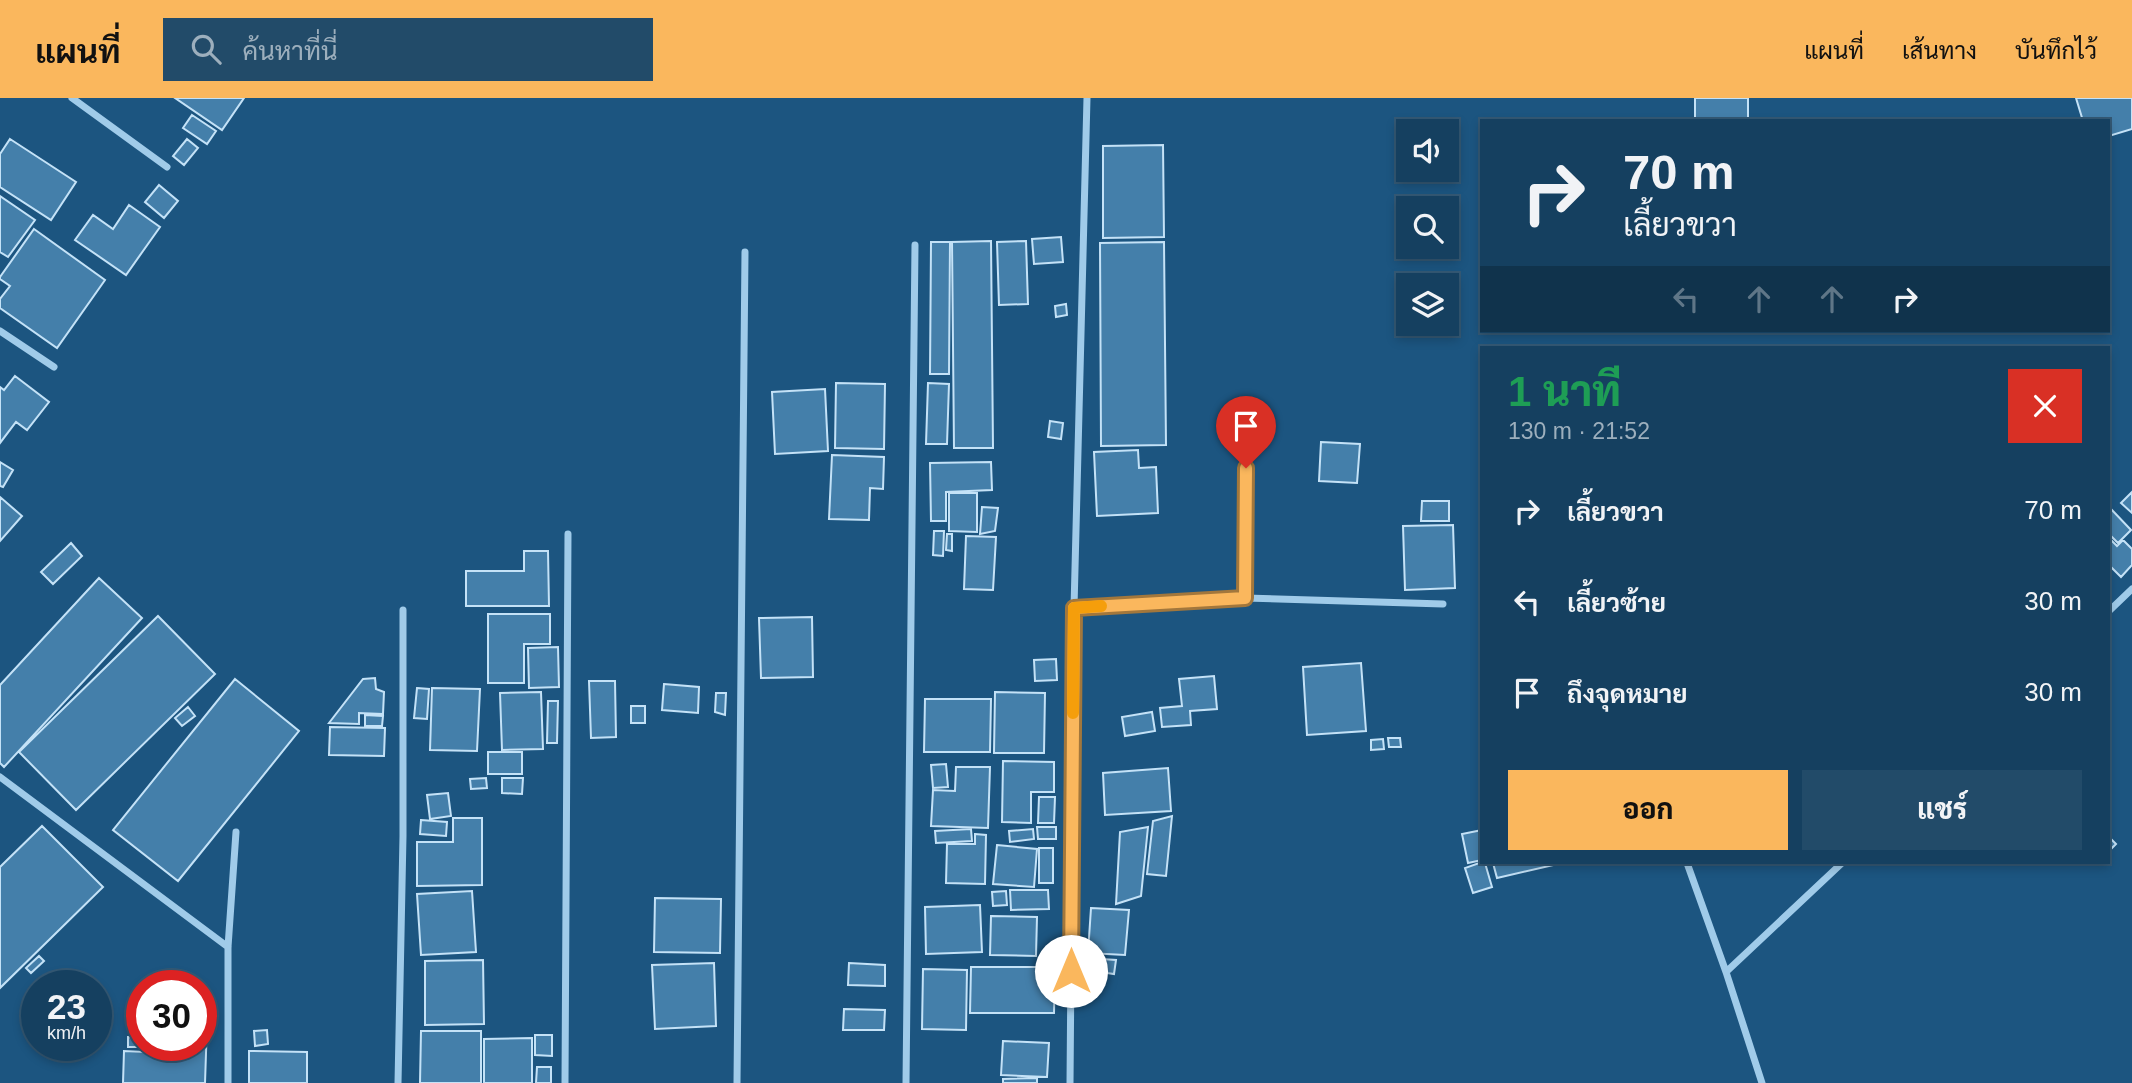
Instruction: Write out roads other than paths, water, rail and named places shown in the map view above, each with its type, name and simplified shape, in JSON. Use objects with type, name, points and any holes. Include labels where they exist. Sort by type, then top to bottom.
[{"type":"street","points":[[72,98],[167,166]]},
{"type":"street","points":[[1070,1083],[1074,608],[1087,98]]},
{"type":"street","points":[[906,1083],[915,244]]},
{"type":"street","points":[[737,1083],[745,252]]},
{"type":"street","points":[[0,331],[54,366]]},
{"type":"street","points":[[1245,598],[1246,468]]},
{"type":"street","points":[[565,1083],[568,534]]},
{"type":"street","points":[[2110,610],[2132,589]]},
{"type":"street","points":[[1074,608],[1245,598],[1443,604]]},
{"type":"street","points":[[398,1083],[403,836],[403,610]]},
{"type":"street","points":[[0,777],[228,947]]},
{"type":"street","points":[[228,1083],[228,947],[236,832]]},
{"type":"street","points":[[1686,864],[1726,972],[1762,1083]]},
{"type":"street","points":[[1726,972],[1841,864]]}]
